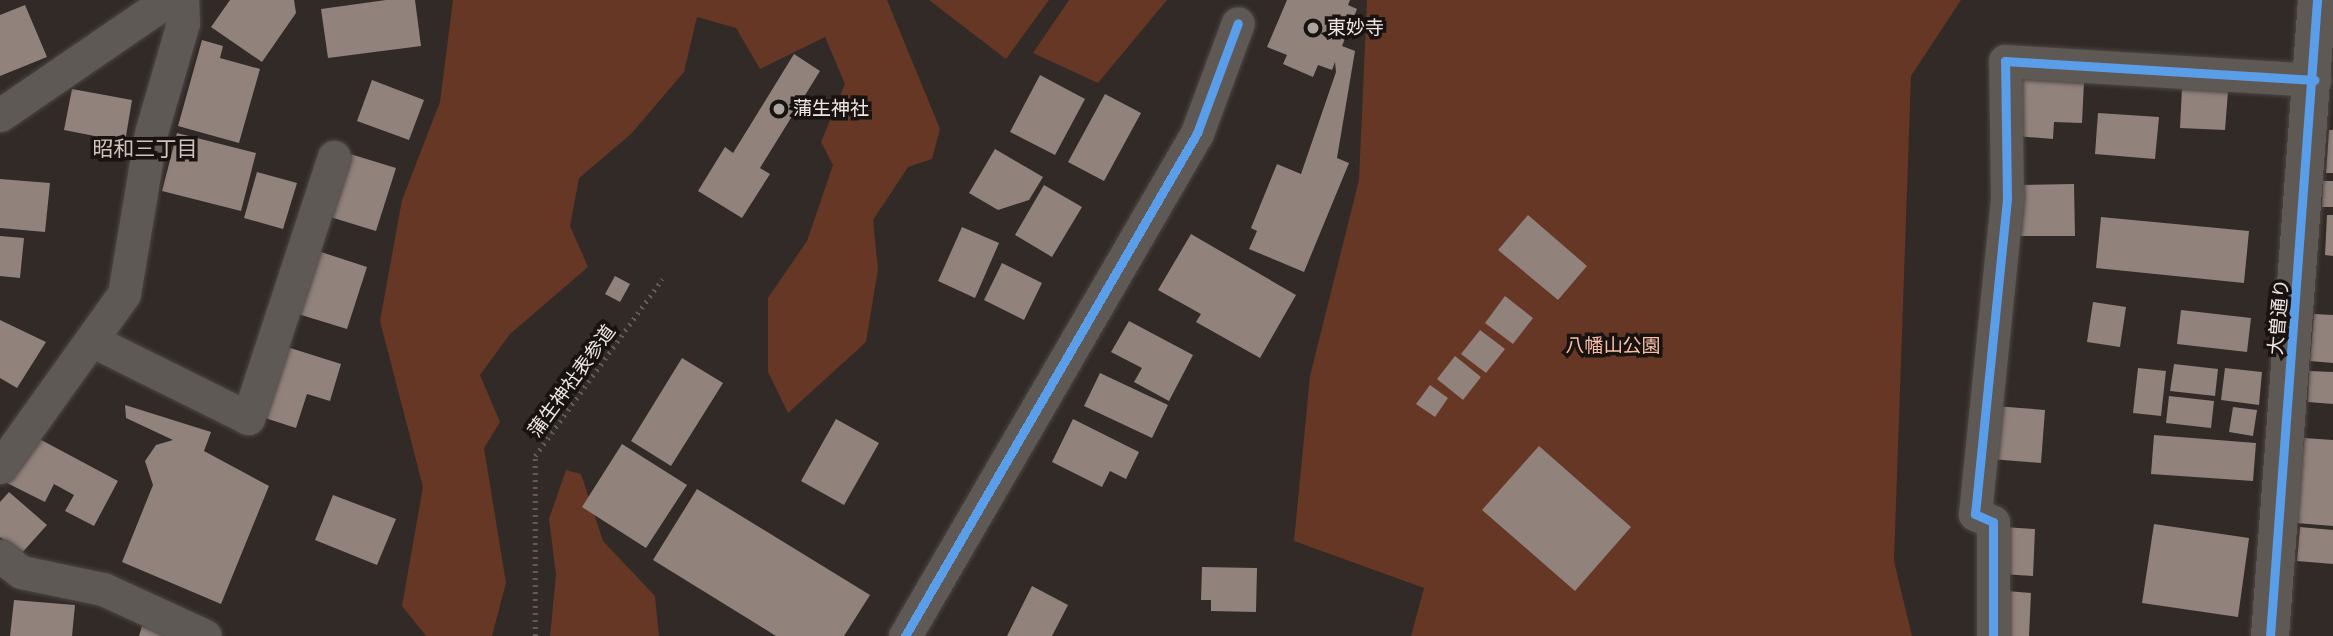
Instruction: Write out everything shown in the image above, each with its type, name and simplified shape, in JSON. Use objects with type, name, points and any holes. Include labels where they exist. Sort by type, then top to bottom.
[{"type":"street","points":[[0,115],[168,0]]},
{"type":"street","points":[[0,467],[95,342],[124,293],[151,133],[183,23],[182,0]]},
{"type":"street","name":"大曽通り","points":[[2270,636],[2320,95],[2317,0]]},
{"type":"street","points":[[905,636],[1197,133],[1238,23]]},
{"type":"street","points":[[1993,636],[1993,522],[1975,514],[2007,198],[2005,61],[2320,95]]},
{"type":"street","points":[[95,342],[248,418],[334,157]]},
{"type":"street","points":[[0,556],[21,572],[103,589],[205,636]]},
{"type":"green space","points":[[453,0],[887,0],[940,129],[932,159],[908,167],[873,220],[878,269],[866,342],[788,413],[768,372],[768,298],[807,241],[833,165],[821,142],[845,84],[825,37],[760,69],[736,28],[697,17],[684,72],[631,134],[579,178],[570,226],[588,267],[510,334],[480,375],[500,422],[484,448],[506,583],[492,636],[426,636],[402,606],[423,487],[380,321],[402,200],[440,102]]},
{"type":"green space","points":[[929,0],[1049,0],[1006,59]]},
{"type":"green space","points":[[1069,0],[1167,0],[1098,83],[1033,53]]},
{"type":"green space","name":"八幡山公園","points":[[1367,0],[1961,0],[1911,76],[1894,561],[1912,636],[1411,636],[1424,588],[1294,541],[1310,376],[1359,180]]},
{"type":"green space","points":[[566,470],[581,474],[603,541],[655,596],[659,636],[550,636],[556,575],[549,519]]},
{"type":"building","points":[[230,0],[294,0],[296,13],[262,62],[211,27]]},
{"type":"building","points":[[386,0],[415,0],[421,46],[328,58],[321,9]]},
{"type":"building","points":[[1287,0],[1350,0],[1348,5],[1357,9],[1342,46],[1355,51],[1337,158],[1349,163],[1304,272],[1249,249],[1257,231],[1251,228],[1277,164],[1301,174],[1336,72],[1335,62],[1332,70],[1318,65],[1313,77],[1283,64],[1287,55],[1267,47]]},
{"type":"building","points":[[25,5],[47,57],[0,76],[0,15]]},
{"type":"building","points":[[202,40],[223,46],[220,58],[260,69],[239,143],[178,126]]},
{"type":"building","name":"蒲生神社","points":[[794,54],[820,71],[760,168],[770,174],[742,218],[698,191],[725,147],[733,153]]},
{"type":"building","points":[[1040,75],[1085,99],[1055,155],[1010,132]]},
{"type":"building","points":[[2019,78],[2084,82],[2082,123],[2054,122],[2053,139],[2015,136]]},
{"type":"building","points":[[372,80],[424,100],[409,140],[357,121]]},
{"type":"building","points":[[2182,88],[2228,91],[2225,130],[2180,128]]},
{"type":"building","points":[[72,89],[132,100],[125,142],[64,130]]},
{"type":"building","points":[[1105,94],[1141,113],[1104,181],[1068,162]]},
{"type":"building","points":[[2098,113],[2159,117],[2155,159],[2095,154]]},
{"type":"building","points":[[2329,130],[2333,130],[2333,173],[2326,173]]},
{"type":"building","points":[[177,133],[256,153],[241,211],[162,191]]},
{"type":"building","points":[[995,149],[1043,177],[1029,200],[998,210],[969,193]]},
{"type":"building","points":[[347,153],[396,168],[376,231],[327,216]]},
{"type":"building","points":[[257,172],[297,183],[283,229],[244,218]]},
{"type":"building","points":[[0,179],[50,183],[45,232],[0,228]]},
{"type":"building","points":[[2323,181],[2333,181],[2333,207],[2322,207]]},
{"type":"building","points":[[2074,184],[2075,236],[2015,236],[2015,185]]},
{"type":"building","points":[[1044,185],[1082,207],[1052,257],[1015,235]]},
{"type":"building","points":[[1528,215],[1587,266],[1558,300],[1498,250]]},
{"type":"building","points":[[2327,215],[2333,215],[2333,256],[2325,255]]},
{"type":"building","points":[[2101,217],[2249,231],[2244,283],[2096,268]]},
{"type":"building","points":[[962,227],[999,243],[975,298],[938,281]]},
{"type":"building","points":[[1191,234],[1296,295],[1260,358],[1196,322],[1201,314],[1158,290]]},
{"type":"building","points":[[0,236],[24,238],[20,278],[0,276]]},
{"type":"building","points":[[318,251],[367,267],[347,329],[298,314]]},
{"type":"building","points":[[1002,263],[1042,283],[1024,320],[984,300]]},
{"type":"building","points":[[615,276],[630,284],[620,302],[605,294]]},
{"type":"building","points":[[1505,296],[1533,318],[1513,344],[1485,323]]},
{"type":"building","points":[[2093,302],[2126,307],[2120,347],[2087,342]]},
{"type":"building","points":[[2181,310],[2251,318],[2247,352],[2177,344]]},
{"type":"building","points":[[2314,314],[2333,315],[2333,363],[2310,361]]},
{"type":"building","points":[[0,320],[46,342],[17,388],[0,378]]},
{"type":"building","points":[[1129,321],[1193,355],[1169,401],[1134,382],[1142,368],[1111,352]]},
{"type":"building","points":[[1480,330],[1505,349],[1486,373],[1461,354]]},
{"type":"building","points":[[284,346],[341,364],[330,401],[307,394],[296,428],[262,417]]},
{"type":"building","points":[[1455,356],[1481,377],[1463,400],[1437,379]]},
{"type":"building","points":[[682,358],[723,383],[671,466],[631,441]]},
{"type":"building","points":[[2174,364],[2218,369],[2215,396],[2170,391]]},
{"type":"building","points":[[2138,368],[2166,371],[2161,416],[2133,413]]},
{"type":"building","points":[[2225,368],[2262,372],[2259,405],[2221,400]]},
{"type":"building","points":[[2309,371],[2333,372],[2333,404],[2308,402]]},
{"type":"building","points":[[1100,373],[1168,405],[1152,438],[1084,406]]},
{"type":"building","points":[[1430,385],[1448,398],[1435,417],[1416,404]]},
{"type":"building","points":[[2169,396],[2214,401],[2211,428],[2166,423]]},
{"type":"building","points":[[125,405],[211,432],[204,451],[269,486],[221,604],[122,562],[153,485],[145,461],[156,445],[173,440],[126,418]]},
{"type":"building","points":[[1995,406],[2045,410],[2041,463],[1991,459]]},
{"type":"building","points":[[2233,407],[2257,410],[2253,436],[2229,432]]},
{"type":"building","points":[[836,419],[879,443],[844,505],[801,481]]},
{"type":"building","points":[[1073,419],[1139,452],[1126,479],[1110,471],[1102,487],[1052,462]]},
{"type":"building","points":[[32,435],[118,481],[94,526],[65,511],[74,495],[54,484],[45,502],[7,483]]},
{"type":"building","points":[[2154,435],[2256,443],[2253,481],[2151,474]]},
{"type":"building","points":[[2304,438],[2333,440],[2333,526],[2296,523]]},
{"type":"building","points":[[622,444],[687,485],[646,548],[582,507]]},
{"type":"building","points":[[1539,446],[1631,527],[1575,591],[1482,510]]},
{"type":"building","points":[[697,489],[870,595],[844,636],[776,636],[653,560]]},
{"type":"building","points":[[9,492],[47,525],[20,555],[0,537],[0,502]]},
{"type":"building","points":[[333,495],[396,519],[377,565],[315,540]]},
{"type":"building","points":[[2154,524],[2249,538],[2238,617],[2142,603]]},
{"type":"building","points":[[2003,527],[2035,529],[2033,576],[2001,574]]},
{"type":"building","points":[[2300,527],[2333,530],[2333,564],[2297,561]]},
{"type":"building","points":[[1202,567],[1257,568],[1256,612],[1211,611],[1211,600],[1201,600]]},
{"type":"building","points":[[1032,586],[1068,605],[1052,636],[1007,636]]},
{"type":"building","points":[[2007,591],[2031,593],[2029,636],[2005,636]]},
{"type":"building","points":[[14,600],[75,605],[72,636],[10,636]]},
{"type":"building","points":[[142,626],[177,635],[177,636],[139,636]]},
{"type":"cycle path","points":[[2270,636],[2317,0]]},
{"type":"cycle path","points":[[905,636],[1197,133],[1238,23]]},
{"type":"cycle path","points":[[1993,636],[1993,522],[1975,514],[2007,198],[2005,61],[2314,80]]},
{"type":"place","name":"東妙寺","points":[[1313,28]]},
{"type":"place","name":"蒲生神社","points":[[779,109]]},
{"type":"district","name":"昭和三丁目","points":[[145,149]]}]
